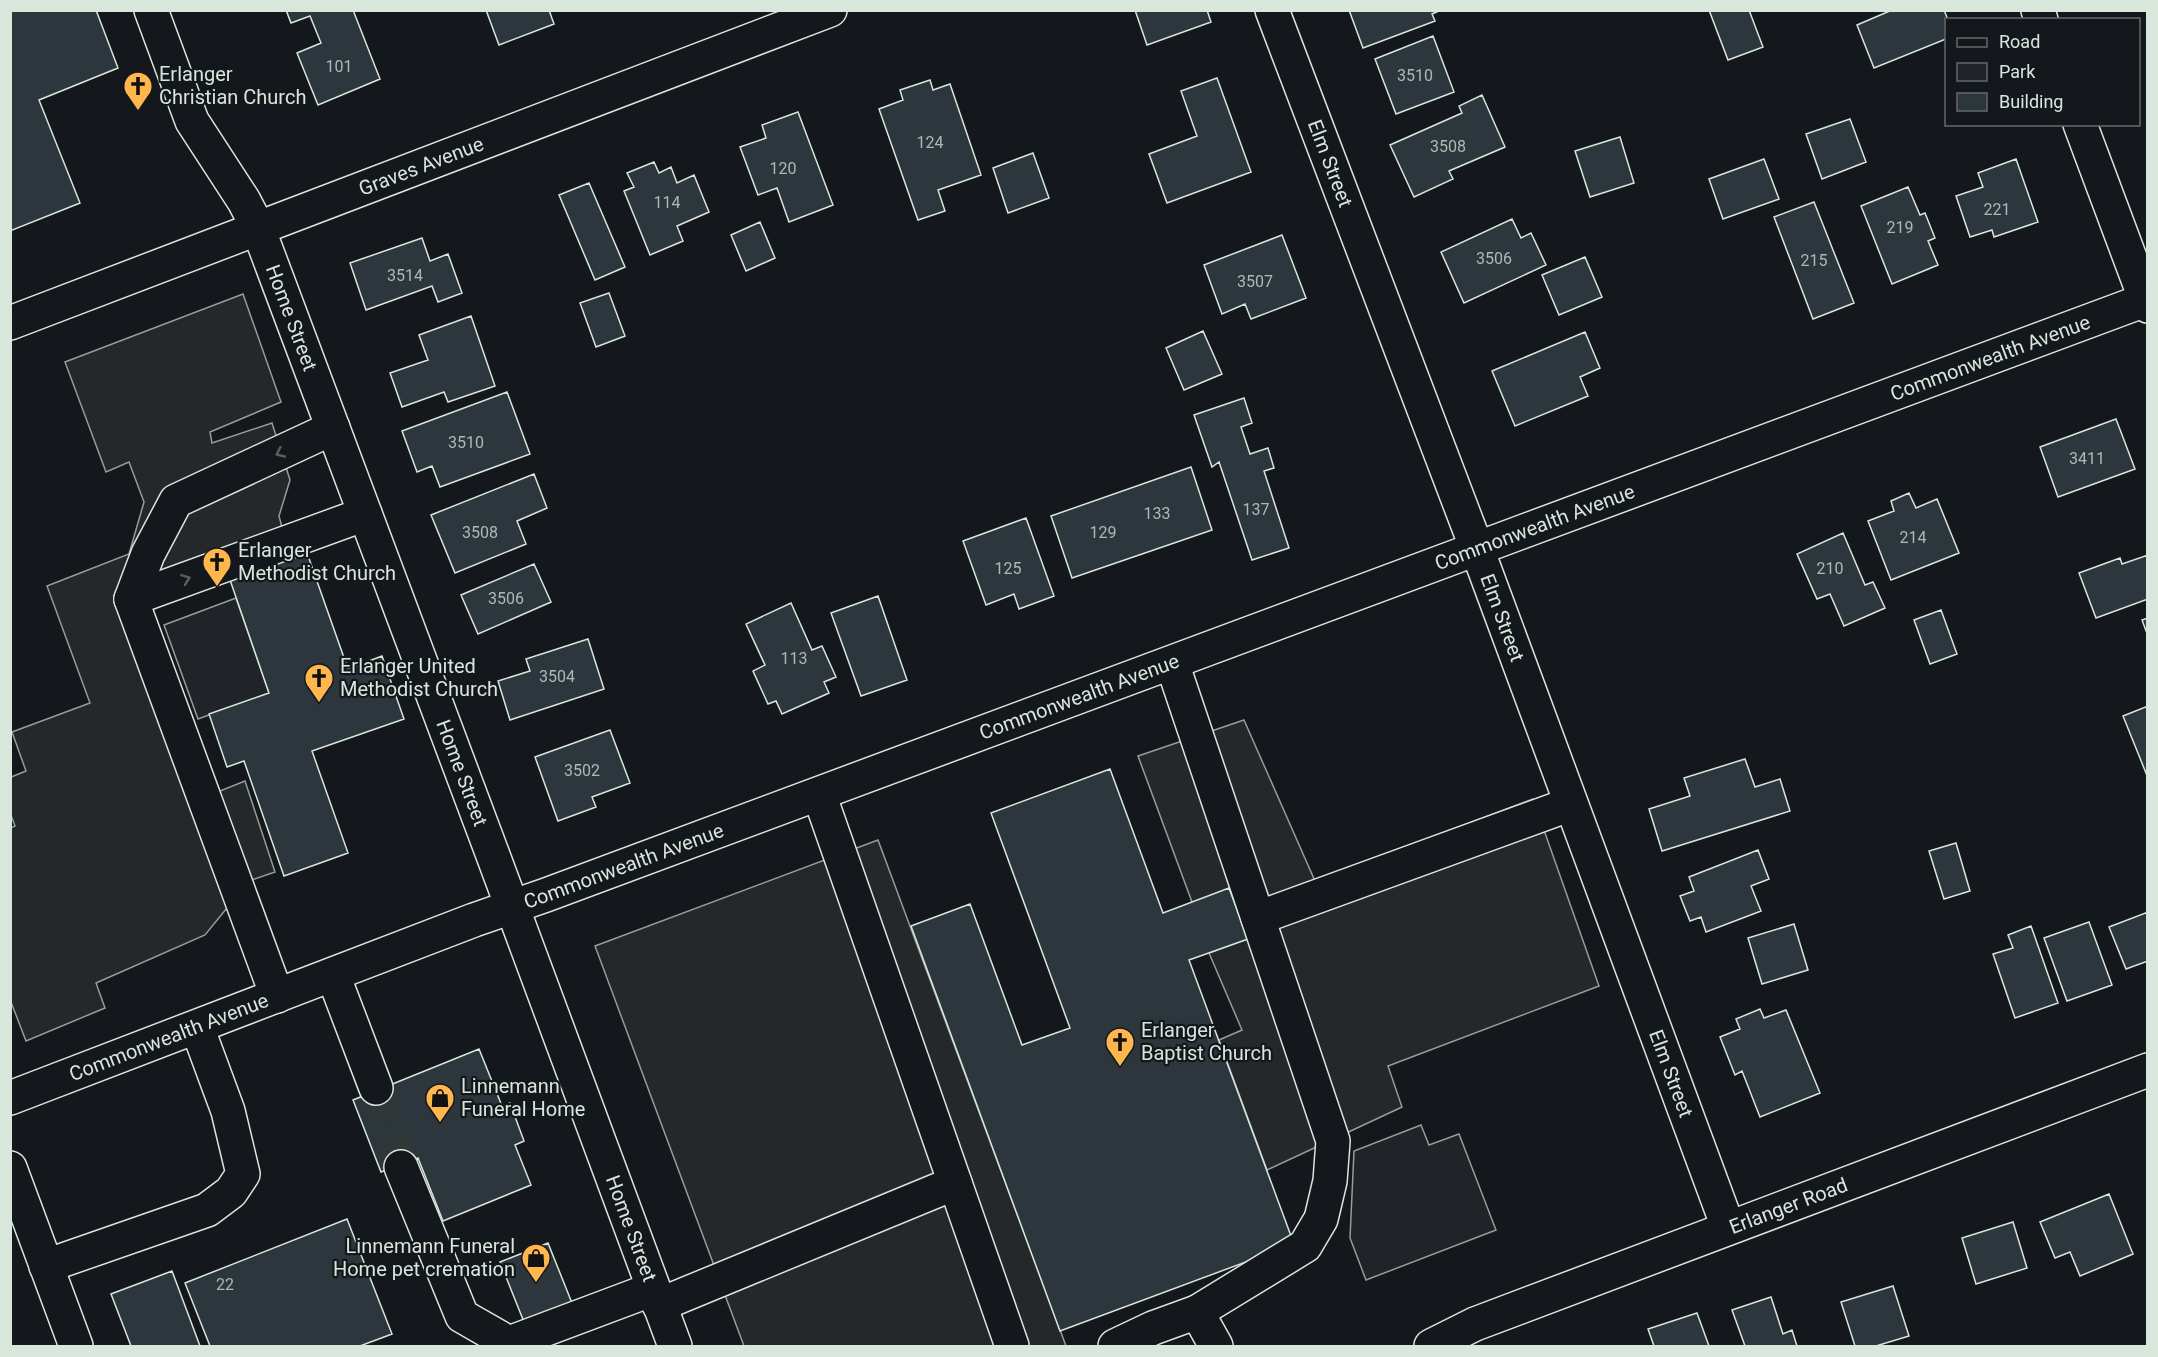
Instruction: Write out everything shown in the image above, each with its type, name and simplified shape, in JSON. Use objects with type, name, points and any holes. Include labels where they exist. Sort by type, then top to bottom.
[{"type":"street","name":"Home Street","points":[[151,10],[192,121],[244,201],[258,228],[675,1347]]},
{"type":"street","name":"Graves Avenue","points":[[10,323],[830,10]]},
{"type":"street","name":"Elm Street","points":[[1272,10],[1477,549],[1728,1227]]},
{"type":"street","points":[[2081,126],[2147,302]]},
{"type":"street","name":"Commonwealth Avenue","points":[[10,1098],[333,975],[2147,302]]},
{"type":"street","points":[[277,996],[131,599],[148,554],[176,501],[333,428]]},
{"type":"street","points":[[131,599],[365,514]]},
{"type":"street","points":[[1115,1347],[1197,1312],[1305,1246],[1321,1219],[1330,1181],[1333,1141],[1172,663]]},
{"type":"street","points":[[819,794],[1012,1347]]},
{"type":"street","points":[[1258,918],[1572,804]]},
{"type":"street","points":[[333,975],[376,1088]]},
{"type":"street","points":[[46,1266],[207,1210],[231,1192],[243,1174],[228,1111],[197,1027]]},
{"type":"street","name":"Erlanger Road","points":[[1431,1347],[1475,1323],[2148,1070]]},
{"type":"street","points":[[401,1167],[462,1316],[509,1343],[656,1297],[955,1184]]},
{"type":"street","points":[[10,1168],[76,1347]]},
{"type":"street","points":[[1197,1312],[1216,1347]]},
{"type":"green space","points":[[236,598],[269,693],[198,719],[164,625]]},
{"type":"green space","points":[[1421,1125],[1429,1145],[1459,1134],[1496,1230],[1366,1280],[1350,1238],[1354,1151]]},
{"type":"shaded area","points":[[243,294],[281,402],[210,432],[212,443],[272,423],[290,480],[279,516],[284,535],[141,597],[210,795],[245,781],[275,872],[249,881],[205,935],[96,983],[105,1008],[26,1041],[11,1002],[10,828],[15,826],[11,815],[11,777],[26,771],[12,732],[90,703],[47,586],[129,554],[144,502],[129,462],[106,472],[65,362]]},
{"type":"shaded area","points":[[1244,720],[1315,881],[1533,799],[1599,986],[1388,1066],[1402,1107],[1267,1170],[1219,1040],[1242,1030],[1209,953],[1247,939],[1192,902],[1138,756]]},
{"type":"shaded area","points":[[878,840],[1066,1346],[744,1346],[595,946]]},
{"type":"building","name":"Erlanger Christian Church","points":[[10,10],[96,10],[118,68],[39,100],[80,203],[10,231]]},
{"type":"building","points":[[286,10],[353,10],[380,79],[318,105],[297,53],[321,43],[310,16],[291,23]]},
{"type":"building","points":[[486,10],[549,10],[554,24],[499,45]]},
{"type":"building","points":[[1135,10],[1207,10],[1211,22],[1147,45]]},
{"type":"building","points":[[1349,10],[1441,10],[1432,14],[1435,21],[1363,48]]},
{"type":"building","points":[[1709,10],[1749,10],[1763,47],[1728,60]]},
{"type":"building","points":[[1892,10],[1944,10],[1947,18],[1945,18],[1945,39],[1874,68],[1857,25]]},
{"type":"building","points":[[1433,36],[1454,92],[1396,114],[1375,59]]},
{"type":"building","points":[[1217,78],[1251,172],[1167,203],[1149,154],[1197,136],[1181,91]]},
{"type":"building","points":[[930,80],[933,90],[950,84],[981,175],[938,190],[945,211],[918,220],[879,109],[903,100],[900,90]]},
{"type":"building","points":[[1482,95],[1505,147],[1449,171],[1453,179],[1414,197],[1390,145],[1462,113],[1459,106]]},
{"type":"building","points":[[798,112],[833,205],[789,222],[777,188],[758,195],[740,147],[766,138],[762,125]]},
{"type":"building","points":[[1850,119],[1866,162],[1822,179],[1806,134]]},
{"type":"building","points":[[1620,137],[1634,183],[1590,197],[1575,151]]},
{"type":"building","points":[[1033,153],[1049,198],[1008,213],[993,168]]},
{"type":"building","points":[[1764,159],[1779,199],[1723,219],[1709,179]]},
{"type":"building","points":[[2016,159],[2038,222],[1994,237],[1992,230],[1970,237],[1956,196],[1983,187],[1978,173]]},
{"type":"building","points":[[654,162],[659,173],[671,167],[677,183],[694,175],[709,212],[677,226],[683,241],[650,255],[624,191],[634,187],[627,173]]},
{"type":"building","points":[[589,183],[625,267],[595,280],[559,195]]},
{"type":"building","points":[[1908,187],[1920,215],[1925,213],[1935,238],[1928,241],[1938,265],[1892,284],[1861,206]]},
{"type":"building","points":[[1814,202],[1854,303],[1813,319],[1774,217]]},
{"type":"building","points":[[1512,219],[1521,238],[1531,233],[1546,265],[1464,303],[1441,252]]},
{"type":"building","points":[[760,222],[775,258],[746,271],[731,235]]},
{"type":"building","points":[[1282,235],[1306,298],[1251,319],[1245,304],[1222,314],[1204,265]]},
{"type":"building","points":[[422,238],[430,261],[448,254],[462,293],[438,302],[432,286],[366,310],[350,263]]},
{"type":"building","points":[[1585,257],[1602,297],[1559,315],[1542,275]]},
{"type":"building","points":[[609,293],[625,336],[596,347],[580,303]]},
{"type":"building","points":[[471,316],[495,386],[448,402],[444,392],[402,407],[390,373],[428,360],[419,335]]},
{"type":"building","points":[[1203,331],[1222,374],[1184,390],[1166,348]]},
{"type":"building","points":[[1585,332],[1600,368],[1580,377],[1588,396],[1515,426],[1492,371]]},
{"type":"building","points":[[507,392],[530,454],[440,487],[432,466],[417,472],[402,431]]},
{"type":"building","points":[[1244,398],[1252,423],[1241,427],[1250,454],[1268,448],[1274,468],[1264,471],[1289,548],[1252,560],[1219,462],[1212,467],[1194,415]]},
{"type":"building","points":[[2116,419],[2135,469],[2058,497],[2040,447]]},
{"type":"building","points":[[1191,467],[1212,530],[1072,578],[1051,516]]},
{"type":"building","points":[[534,474],[547,508],[517,521],[526,544],[455,573],[431,515]]},
{"type":"building","points":[[1909,493],[1916,508],[1937,499],[1959,553],[1891,580],[1868,521],[1894,511],[1891,501]]},
{"type":"building","points":[[1026,518],[1054,596],[1019,609],[1014,594],[986,605],[963,541]]},
{"type":"building","points":[[1843,533],[1865,585],[1873,582],[1885,608],[1844,626],[1830,594],[1817,599],[1797,554]]},
{"type":"building","name":"Erlanger United Methodist Church","points":[[306,550],[348,669],[382,656],[404,719],[312,751],[348,853],[284,876],[244,761],[227,767],[209,714],[269,693],[229,577]]},
{"type":"building","points":[[2148,555],[2148,599],[2096,618],[2079,573],[2120,558],[2122,564]]},
{"type":"building","points":[[534,564],[551,602],[478,634],[461,595]]},
{"type":"building","points":[[878,596],[907,680],[861,696],[831,613]]},
{"type":"building","points":[[791,603],[812,650],[822,646],[836,677],[824,682],[829,693],[782,714],[776,701],[768,704],[753,671],[765,665],[746,624]]},
{"type":"building","points":[[1941,610],[1957,654],[1930,664],[1914,620]]},
{"type":"building","points":[[2148,618],[2148,636],[2142,620]]},
{"type":"building","points":[[588,639],[604,689],[510,720],[498,681],[530,671],[526,659]]},
{"type":"building","points":[[2148,706],[2148,778],[2123,716]]},
{"type":"building","points":[[610,730],[630,783],[592,797],[596,807],[558,821],[535,757]]},
{"type":"building","points":[[1745,759],[1755,787],[1780,779],[1790,811],[1662,851],[1649,809],[1690,796],[1684,778]]},
{"type":"building","name":"Erlanger Baptist Church","points":[[1110,769],[1163,913],[1229,888],[1248,939],[1189,960],[1294,1244],[1060,1331],[911,926],[970,904],[1022,1045],[1070,1028],[991,813]]},
{"type":"building","points":[[1956,843],[1970,891],[1944,899],[1929,851]]},
{"type":"building","points":[[1758,850],[1769,879],[1751,886],[1761,911],[1706,932],[1701,917],[1690,921],[1680,896],[1694,891],[1689,877]]},
{"type":"building","points":[[2148,912],[2148,961],[2126,969],[2109,927]]},
{"type":"building","points":[[2089,922],[2112,985],[2067,1001],[2044,938]]},
{"type":"building","points":[[1794,924],[1808,970],[1762,984],[1748,938]]},
{"type":"building","points":[[2031,926],[2058,1003],[2015,1018],[1993,954],[2013,948],[2008,935]]},
{"type":"building","points":[[1760,1009],[1764,1018],[1786,1010],[1820,1093],[1760,1117],[1742,1071],[1735,1075],[1720,1037],[1740,1029],[1736,1019]]},
{"type":"building","name":"Linnemann Funeral Home","points":[[479,1049],[502,1106],[510,1103],[524,1141],[515,1145],[531,1185],[443,1221],[418,1158],[381,1172],[353,1100]]},
{"type":"building","points":[[2109,1194],[2133,1254],[2080,1276],[2070,1252],[2055,1258],[2040,1222]]},
{"type":"building","points":[[347,1219],[392,1334],[360,1346],[210,1346],[185,1283]]},
{"type":"building","points":[[2013,1222],[2027,1268],[1976,1284],[1962,1238]]},
{"type":"building","name":"Linnemann Funeral Home pet cremation","points":[[548,1243],[572,1303],[524,1322],[500,1262]]},
{"type":"building","points":[[172,1271],[200,1346],[131,1346],[111,1294]]},
{"type":"building","points":[[1893,1286],[1909,1336],[1876,1346],[1855,1346],[1841,1302]]},
{"type":"building","points":[[1771,1297],[1783,1334],[1792,1330],[1797,1346],[1745,1346],[1732,1310]]},
{"type":"building","points":[[1697,1313],[1709,1346],[1654,1346],[1648,1329]]},
{"type":"tunnel","points":[[376,1088],[401,1167]]},
{"type":"place","name":"Erlanger Christian Church","points":[[138,112]]},
{"type":"place","name":"Erlanger Methodist Church","points":[[217,588]]},
{"type":"place","name":"Erlanger United Methodist Church","points":[[319,704]]},
{"type":"place","name":"Erlanger Baptist Church","points":[[1120,1068]]},
{"type":"place","name":"Linnemann Funeral Home","points":[[440,1124]]},
{"type":"place","name":"Linnemann Funeral Home pet cremation","points":[[536,1284]]}]
